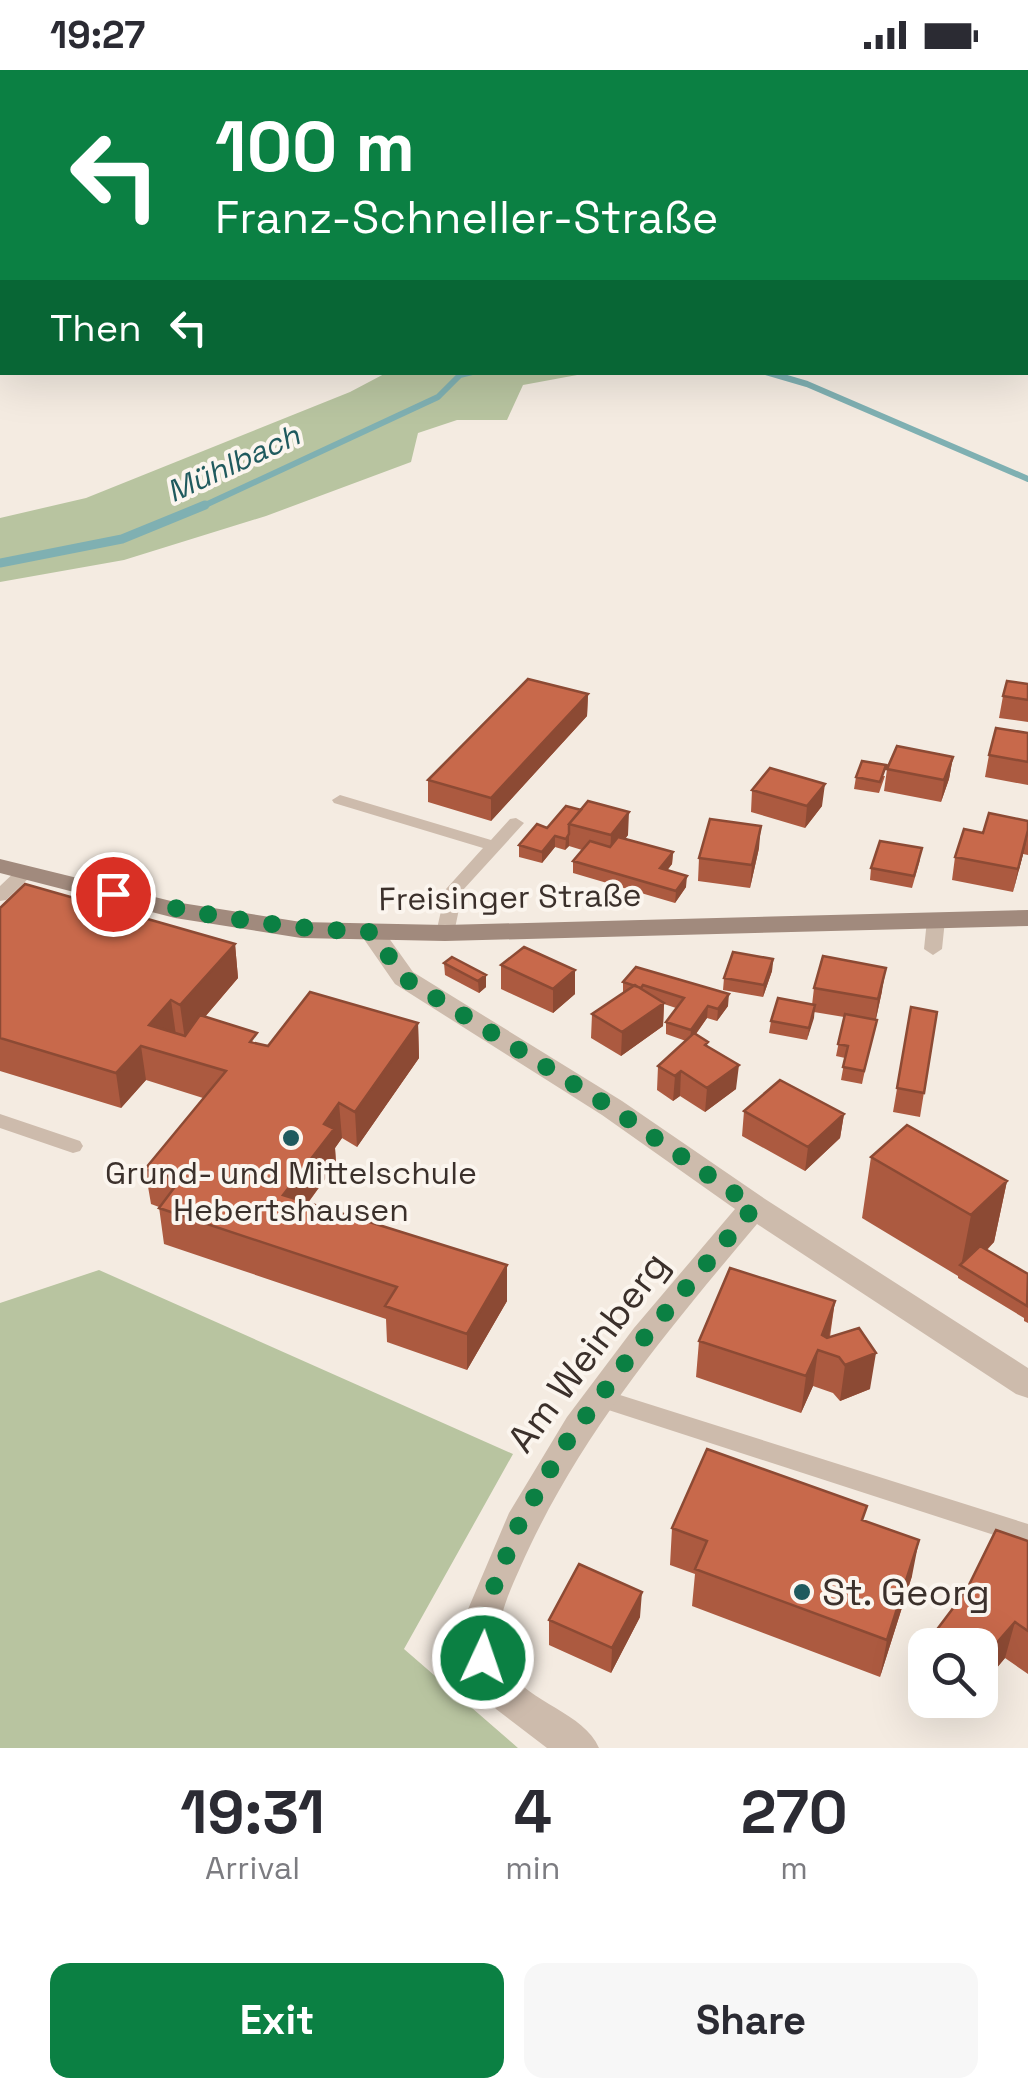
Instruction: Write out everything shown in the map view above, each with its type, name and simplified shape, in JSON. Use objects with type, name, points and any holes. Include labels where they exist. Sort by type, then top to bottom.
[{"type":"main road","name":"Freisinger Straße","points":[[13,869],[175,910],[301,930],[445,933],[1028,918]]},
{"type":"street","points":[[372,932],[404,978],[612,1108],[754,1207],[1028,1385]]},
{"type":"street","name":"Am Weinberg","points":[[580,1748],[507,1695],[483,1658],[480,1622],[519,1524],[563,1447],[639,1344],[754,1207]]},
{"type":"lane","points":[[340,800],[494,846]]},
{"type":"lane","points":[[445,933],[455,889],[516,823]]},
{"type":"lane","points":[[0,896],[13,869]]},
{"type":"lane","points":[[933,949],[936,920]]},
{"type":"lane","points":[[0,1121],[73,1146]]},
{"type":"lane","points":[[600,1398],[1028,1534]]},
{"type":"green space","points":[[382,375],[577,375],[523,385],[507,420],[457,420],[418,433],[411,462],[266,516],[124,560],[0,582],[0,518],[86,498],[350,392]]},
{"type":"green space","points":[[99,1270],[513,1454],[404,1649],[518,1748],[0,1748],[0,1303]]},
{"type":"building","points":[[528,679],[588,694],[491,798],[428,780]]},
{"type":"building","points":[[1007,681],[1028,684],[1028,700],[1003,696]]},
{"type":"building","points":[[996,728],[1028,733],[1028,762],[989,755]]},
{"type":"building","points":[[897,746],[953,757],[944,780],[887,769]]},
{"type":"building","points":[[862,761],[886,765],[880,782],[856,777]]},
{"type":"building","points":[[770,768],[825,784],[807,806],[752,790]]},
{"type":"building","points":[[588,801],[629,812],[611,835],[569,824]]},
{"type":"building","points":[[566,806],[581,810],[569,824],[566,839],[555,836],[542,852],[519,845],[537,824],[547,828]]},
{"type":"building","points":[[989,813],[1028,821],[1018,869],[955,857],[964,829],[983,833]]},
{"type":"building","points":[[710,819],[761,826],[752,865],[699,858]]},
{"type":"building","points":[[618,837],[673,852],[660,868],[687,876],[676,891],[573,861],[590,841],[610,847]]},
{"type":"building","points":[[880,841],[922,848],[914,876],[871,868]]},
{"type":"building","points":[[25,884],[235,944],[180,1005],[171,1000],[149,1025],[185,1036],[200,1015],[257,1033],[250,1042],[268,1046],[310,992],[418,1023],[355,1112],[339,1103],[324,1124],[334,1129],[283,1195],[507,1265],[467,1334],[385,1306],[397,1287],[159,1208],[180,1180],[145,1169],[226,1071],[141,1046],[116,1073],[0,1038],[0,908]]},
{"type":"building","points":[[524,947],[575,970],[553,989],[501,965]]},
{"type":"building","points":[[733,952],[773,959],[764,985],[724,978]]},
{"type":"building","points":[[823,956],[886,968],[878,999],[814,988]]},
{"type":"building","points":[[452,957],[486,975],[478,981],[444,963]]},
{"type":"building","points":[[636,967],[729,994],[718,1009],[708,1006],[691,1030],[666,1022],[684,998],[623,982]]},
{"type":"building","points":[[635,985],[664,1003],[622,1032],[592,1014]]},
{"type":"building","points":[[778,998],[815,1005],[809,1028],[771,1021]]},
{"type":"building","points":[[911,1007],[937,1012],[924,1093],[897,1088]]},
{"type":"building","points":[[845,1014],[877,1020],[864,1071],[843,1067],[848,1046],[838,1044]]},
{"type":"building","points":[[694,1033],[708,1042],[705,1045],[739,1065],[707,1088],[681,1071],[675,1076],[658,1066]]},
{"type":"building","points":[[780,1080],[844,1114],[808,1147],[744,1111]]},
{"type":"building","points":[[907,1125],[1007,1181],[971,1215],[871,1157]]},
{"type":"building","points":[[980,1246],[1028,1274],[1027,1306],[960,1265]]},
{"type":"building","points":[[730,1268],[835,1301],[822,1335],[827,1338],[859,1328],[876,1353],[845,1365],[839,1357],[818,1350],[806,1376],[699,1341]]},
{"type":"building","name":"St. Georg","points":[[707,1449],[867,1506],[862,1520],[919,1540],[887,1640],[695,1569],[707,1541],[672,1528]]},
{"type":"building","points":[[996,1530],[1028,1541],[1028,1631],[1015,1622],[998,1641],[998,1628],[938,1628],[966,1591]]},
{"type":"building","points":[[579,1564],[642,1592],[612,1648],[549,1620]]},
{"type":"waterway","name":"Mühlbach","points":[[199,508],[438,397],[460,375]]},
{"type":"waterway","points":[[776,375],[807,384],[1028,479]]},
{"type":"waterway","name":"Mühlbach","points":[[0,563],[122,539],[205,505]]},
{"type":"place","name":"Grund- und Mittelschule Hebertshausen","points":[[291,1138]]},
{"type":"place","name":"St. Georg","points":[[802,1592]]},
{"type":"route","points":[[113,894],[175,910],[301,930],[372,932],[404,978],[612,1108],[754,1207],[639,1344],[563,1447],[519,1524],[480,1622],[483,1658]]}]
